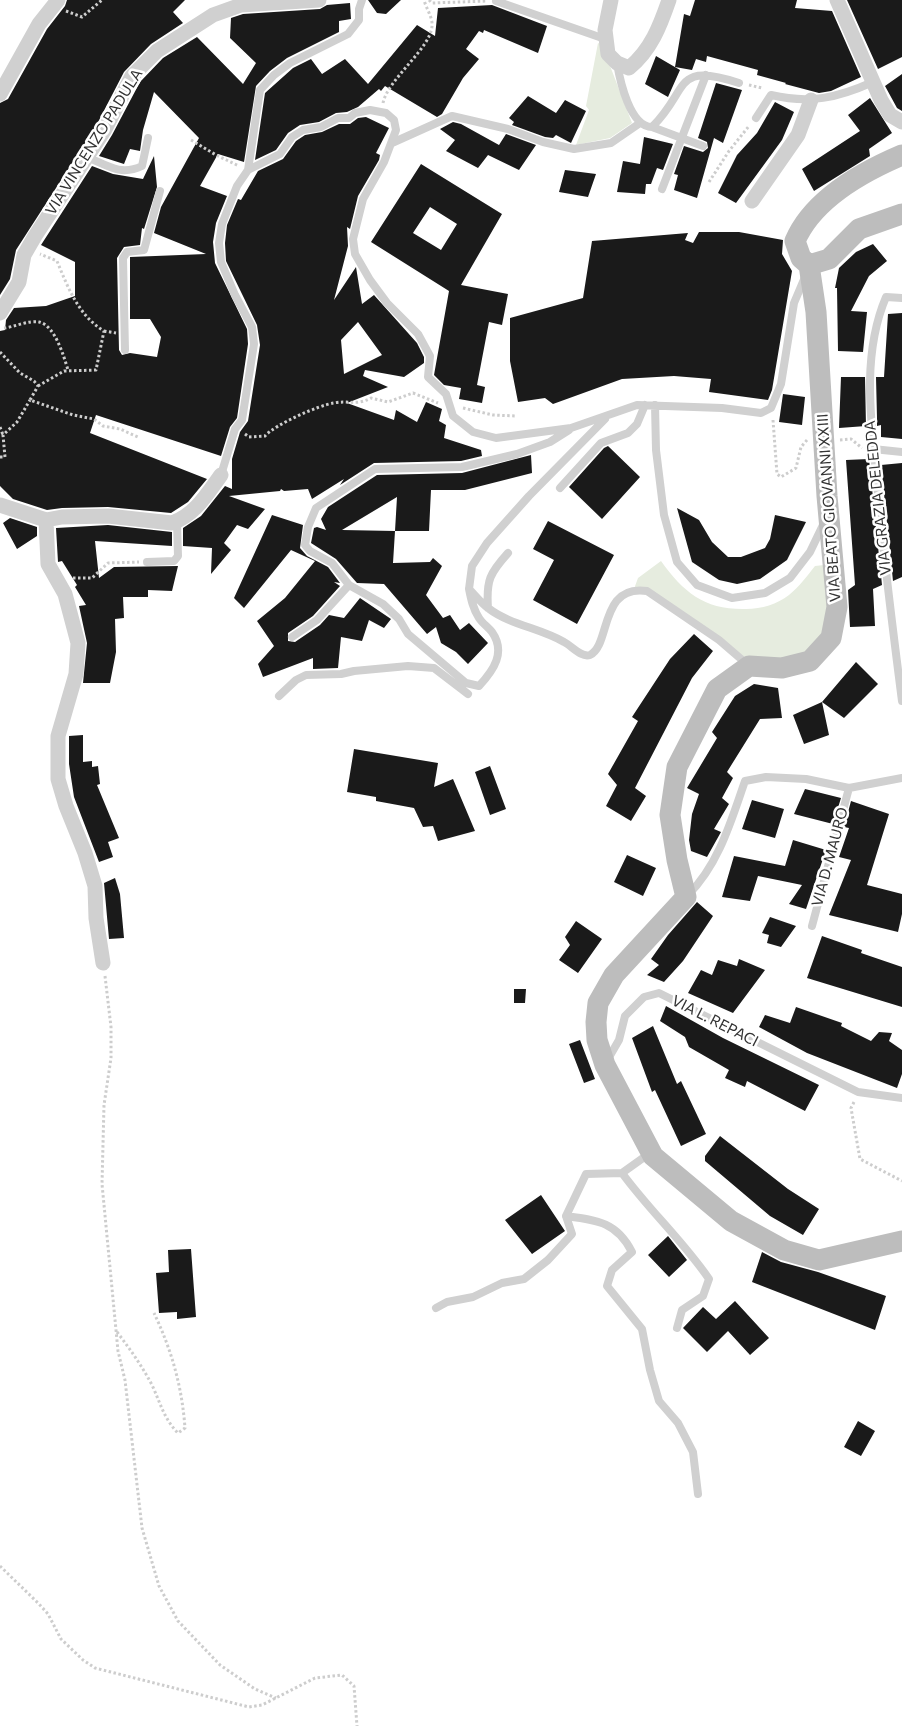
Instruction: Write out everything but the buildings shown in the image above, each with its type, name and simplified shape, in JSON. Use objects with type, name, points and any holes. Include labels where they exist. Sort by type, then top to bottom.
[{"type":"street","name":"VIA VINCENZO PADULA","points":[[0,313],[19,282],[24,255],[87,157],[132,76],[157,51],[213,15],[241,4],[319,0]]},
{"type":"street","points":[[610,0],[605,30],[608,54],[617,62],[629,68],[642,58],[662,22],[669,0]]},
{"type":"street","points":[[837,0],[873,82],[890,114],[902,122]]},
{"type":"street","points":[[0,94],[39,24],[57,2]]},
{"type":"street","points":[[752,200],[798,136],[811,100]]},
{"type":"street","points":[[902,155],[874,167],[830,196],[800,228],[795,241],[800,258],[809,265],[830,259],[859,229],[902,214]]},
{"type":"street","name":"VIA BEATO GIOVANNI XXIII","points":[[750,666],[782,668],[810,661],[832,638],[837,607],[816,312],[809,265]]},
{"type":"street","points":[[0,505],[46,520],[62,516],[108,516],[172,523],[177,522],[197,507],[221,475]]},
{"type":"street","points":[[46,520],[48,564],[65,594],[78,642],[76,674],[58,736],[58,779],[95,886],[96,918],[103,963]]},
{"type":"street","points":[[750,666],[718,689],[677,767],[670,815],[677,860],[686,897],[614,975],[598,1003],[597,1040],[605,1065],[652,1152],[731,1221],[784,1250],[819,1260],[902,1241]]},
{"type":"lane","points":[[221,475],[237,426],[242,420],[254,344],[252,327],[235,295],[221,262],[219,243],[226,214],[238,186],[248,170],[260,90],[274,75],[290,63],[348,34],[359,20],[359,9],[362,0]]},
{"type":"lane","points":[[496,1],[605,39]]},
{"type":"lane","points":[[617,62],[620,81],[640,123],[645,127],[652,127],[704,146]]},
{"type":"lane","points":[[652,127],[682,84],[693,75],[715,75],[738,83]]},
{"type":"lane","points":[[662,188],[706,75]]},
{"type":"lane","points":[[756,118],[771,95],[794,100],[811,100],[845,95],[873,82]]},
{"type":"lane","points":[[248,170],[280,154],[292,137],[304,130],[321,127],[338,118],[349,118],[355,113],[370,110],[382,112],[394,120],[396,130],[392,143],[384,162],[363,199],[353,239],[354,254],[387,303],[418,334],[430,356],[428,378],[446,394],[453,416],[473,432],[496,438],[571,428],[606,418],[637,405],[722,408],[761,413],[771,408],[781,384],[794,303],[809,265]]},
{"type":"lane","points":[[392,143],[452,116],[508,129],[543,142],[574,148],[611,143],[640,123]]},
{"type":"lane","points":[[87,157],[110,167],[130,172],[142,166],[148,138]]},
{"type":"lane","points":[[125,350],[123,258],[127,252],[144,250],[160,191]]},
{"type":"lane","name":"VIA GRAZIA DELEDDA","points":[[902,298],[886,297],[877,320],[873,346],[870,415],[889,612],[902,701]]},
{"type":"lane","points":[[560,488],[601,443],[628,433],[637,424],[645,405]]},
{"type":"lane","points":[[656,405],[656,450],[664,515],[676,562],[697,585],[732,598],[765,593],[790,578],[810,552],[829,514]]},
{"type":"lane","points":[[571,428],[544,445],[462,467],[375,469],[316,508],[308,527],[304,544],[310,551],[332,563],[349,585],[383,604],[399,619],[408,634],[466,682],[479,686],[488,676],[498,659],[499,644],[491,630],[479,618],[472,604],[469,589],[472,566],[487,543],[529,496],[606,418]]},
{"type":"lane","points":[[873,449],[902,452]]},
{"type":"lane","points":[[147,562],[174,561],[178,556],[177,522]]},
{"type":"lane","points":[[488,608],[486,589],[491,573],[508,553]]},
{"type":"lane","points":[[292,636],[317,620],[349,585]]},
{"type":"lane","points":[[469,589],[488,608],[514,622],[564,642],[583,655],[590,655],[597,650],[611,612],[620,597],[634,589],[647,591],[720,640],[750,666]]},
{"type":"lane","points":[[279,696],[296,680],[306,675],[340,674],[408,666],[434,668],[468,694]]},
{"type":"lane","points":[[686,897],[704,879],[712,865],[731,822],[745,781],[766,777],[806,780],[848,788],[902,778]]},
{"type":"lane","name":"VIA D. MAURO","points":[[812,926],[848,788]]},
{"type":"lane","name":"VIA L. REPACI","points":[[605,1065],[619,1040],[625,1016],[644,997],[659,993],[858,1092],[902,1098]]},
{"type":"lane","points":[[436,1308],[447,1302],[473,1297],[502,1283],[524,1279],[548,1260],[572,1234],[566,1216],[586,1174],[622,1173],[652,1152]]},
{"type":"lane","points":[[622,1173],[643,1202],[694,1257],[709,1279],[703,1296],[682,1310],[677,1328]]},
{"type":"lane","points":[[566,1216],[597,1220],[624,1236],[632,1252],[612,1270],[607,1286],[642,1329],[650,1370],[659,1401],[678,1423],[692,1452],[698,1494]]},
{"type":"path","points":[[57,2],[73,15],[82,17],[102,0]]},
{"type":"path","points":[[382,112],[383,99],[430,35],[432,26],[424,0]]},
{"type":"path","points":[[429,0],[432,4],[496,1]]},
{"type":"path","points":[[738,83],[761,87],[771,95]]},
{"type":"path","points":[[709,182],[729,151],[756,118]]},
{"type":"path","points":[[192,140],[216,155],[248,170]]},
{"type":"path","points":[[3,435],[17,422],[38,386],[68,370],[96,370],[104,332],[89,322],[68,288],[57,261],[28,249]]},
{"type":"path","points":[[0,329],[38,322],[47,326],[63,354],[68,370]]},
{"type":"path","points":[[0,352],[20,372],[38,386]]},
{"type":"path","points":[[237,426],[249,437],[265,436],[269,431],[311,409],[318,409],[334,403],[361,403],[371,398],[388,402],[413,393],[442,405],[449,404],[493,415],[516,416]]},
{"type":"path","points":[[30,400],[73,415],[94,419],[103,426],[120,429],[138,436]]},
{"type":"path","points":[[0,427],[3,435],[4,457],[0,457]]},
{"type":"path","points":[[55,578],[92,578],[108,562],[147,562]]},
{"type":"path","points":[[103,963],[112,1027],[112,1058],[104,1105],[102,1184],[117,1332],[142,1528],[159,1586],[178,1621],[220,1665],[256,1689],[276,1698]]},
{"type":"path","points":[[858,1092],[851,1108],[860,1159],[902,1182]]},
{"type":"path","points":[[117,1332],[133,1352],[152,1385],[168,1423],[178,1433],[185,1428],[184,1407],[176,1369],[154,1314]]},
{"type":"path","points":[[0,1566],[44,1609],[61,1639],[82,1660],[95,1668],[249,1707],[262,1705],[315,1678],[342,1675],[354,1686],[357,1726]]},
{"type":"shaded area","points":[[598,43],[602,45],[632,123],[610,138],[576,145],[589,110],[586,106]]},
{"type":"shaded area","points":[[661,561],[687,591],[707,603],[732,609],[752,609],[779,601],[789,595],[815,566],[833,564],[837,607],[810,661],[749,666],[662,599],[634,589],[638,578]]}]
